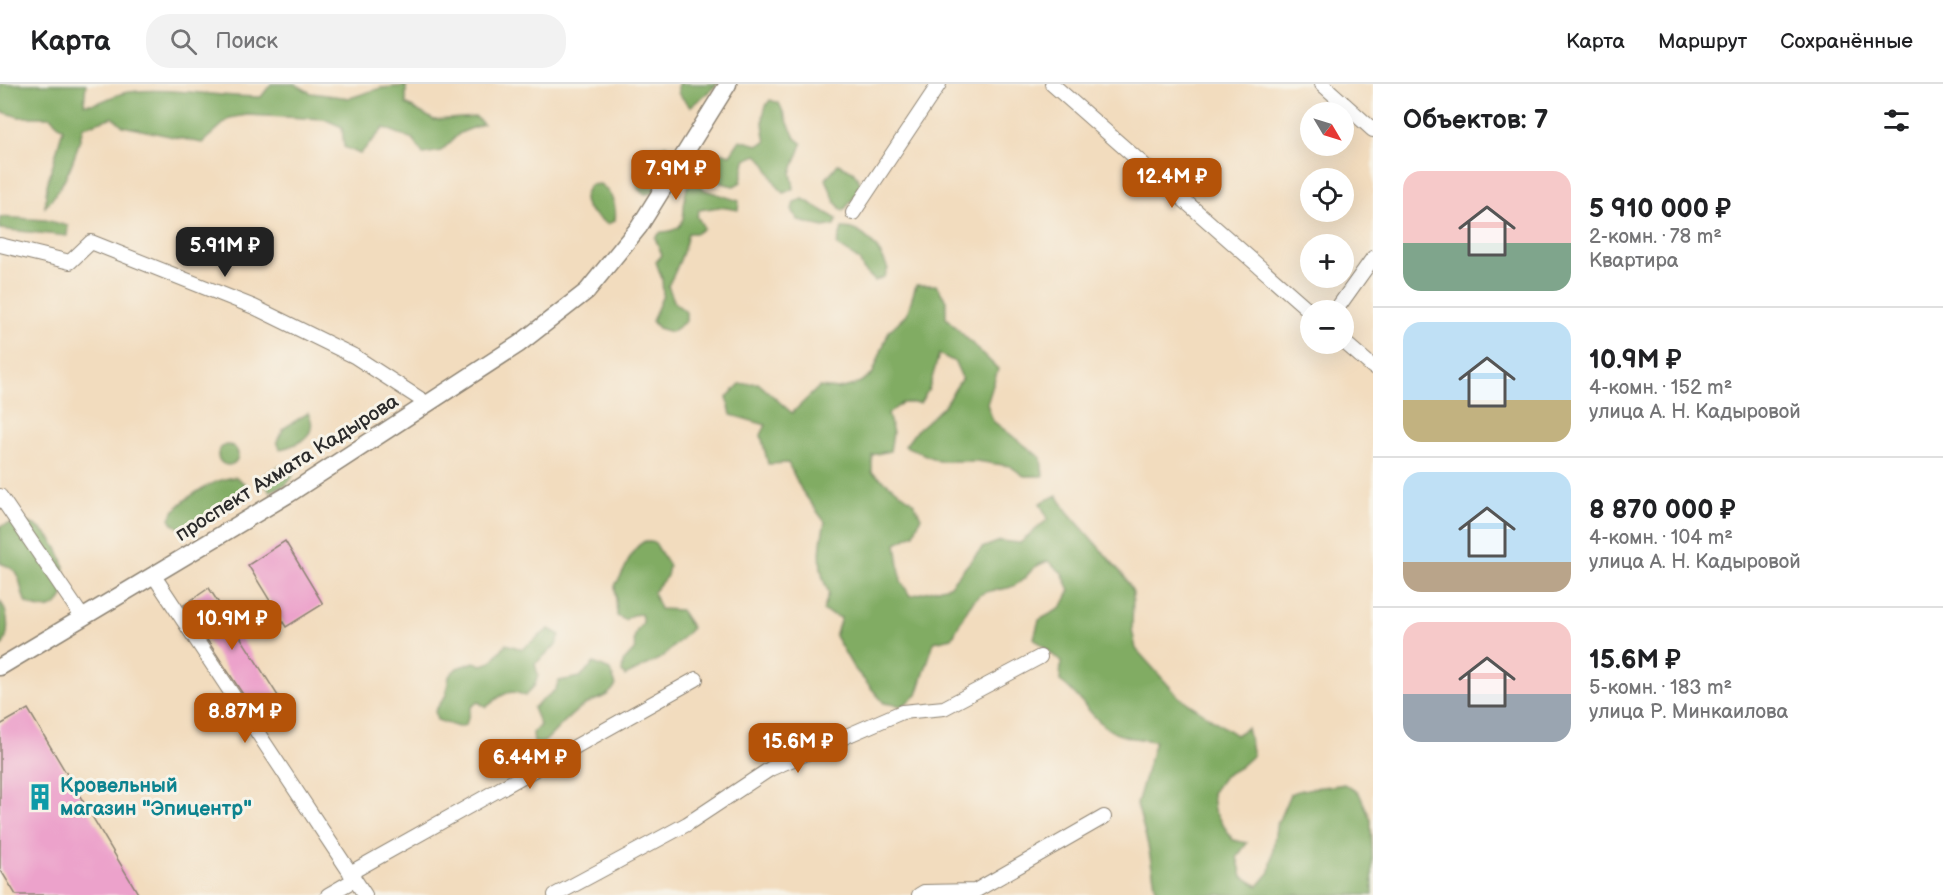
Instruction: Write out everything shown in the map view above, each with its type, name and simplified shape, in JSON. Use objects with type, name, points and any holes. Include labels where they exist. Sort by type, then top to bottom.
[{"type":"street","name":"проспект Ахмата Кадырова","points":[[0,667],[289,494],[519,344],[587,291],[639,227],[728,84]]},
{"type":"street","points":[[853,213],[939,84]]},
{"type":"street","points":[[1052,84],[1300,302]]},
{"type":"street","points":[[1322,84],[1373,130]]},
{"type":"street","points":[[0,245],[69,262],[91,242],[254,307],[354,356],[428,404]]},
{"type":"street","points":[[1343,300],[1373,258]]},
{"type":"street","points":[[1354,351],[1373,367]]},
{"type":"street","points":[[0,496],[83,618]]},
{"type":"street","points":[[154,576],[163,594],[365,895]]},
{"type":"street","points":[[555,895],[687,824],[770,769],[902,712],[944,708],[1040,657]]},
{"type":"street","points":[[328,895],[352,876],[696,679]]},
{"type":"street","points":[[919,895],[924,892],[975,891],[1104,817]]},
{"type":"green space","points":[[0,84],[86,84],[84,104],[97,103],[123,93],[145,91],[261,97],[271,84],[295,84],[311,93],[350,98],[381,88],[406,86],[406,104],[434,120],[476,117],[483,124],[460,133],[441,151],[423,154],[413,139],[384,128],[360,154],[344,147],[342,127],[324,119],[247,115],[230,118],[202,143],[123,126],[113,117],[83,127],[69,170],[59,189],[45,207],[47,185],[63,129],[50,117],[19,117],[0,111]]},
{"type":"green space","points":[[678,84],[718,84],[690,107],[678,93]]},
{"type":"green space","points":[[770,100],[779,103],[795,138],[802,144],[791,173],[794,188],[784,193],[757,155],[745,160],[741,182],[734,186],[707,176],[698,161],[708,152],[716,151],[730,155],[740,140],[758,145],[766,142],[764,114]]},
{"type":"green space","points":[[666,145],[670,157],[668,169],[654,193],[645,194],[638,188],[635,172],[643,165],[648,151]]},
{"type":"green space","points":[[838,164],[853,171],[863,187],[843,211],[835,202],[826,179]]},
{"type":"green space","points":[[600,184],[611,196],[615,210],[615,221],[607,224],[587,208],[584,198],[590,185]]},
{"type":"green space","points":[[697,184],[705,190],[739,201],[738,210],[720,207],[699,210],[697,216],[704,228],[697,233],[688,233],[680,260],[668,286],[675,303],[686,312],[686,321],[671,332],[658,328],[652,321],[663,295],[662,279],[656,262],[662,255],[655,238],[661,232],[672,231],[682,222],[688,186]]},
{"type":"green space","points":[[803,199],[837,219],[835,225],[824,227],[799,221],[792,210],[794,202]]},
{"type":"green space","points":[[0,217],[46,220],[68,226],[67,236],[0,229]]},
{"type":"green space","points":[[842,228],[857,231],[871,241],[888,269],[884,277],[875,281],[863,269],[859,260],[837,245]]},
{"type":"green space","points":[[916,285],[936,285],[946,300],[946,318],[998,369],[987,404],[993,421],[1041,458],[1043,476],[1024,476],[1010,466],[976,461],[939,461],[905,446],[916,431],[944,406],[962,378],[955,362],[939,354],[929,389],[920,403],[902,403],[888,414],[893,433],[890,451],[872,455],[872,472],[913,502],[921,517],[914,534],[896,543],[901,581],[910,596],[949,586],[982,548],[1000,541],[1020,543],[1048,519],[1040,503],[1057,495],[1067,511],[1124,576],[1133,592],[1132,629],[1136,649],[1179,697],[1236,735],[1247,728],[1253,755],[1240,767],[1224,776],[1212,793],[1214,811],[1233,840],[1247,843],[1237,857],[1242,876],[1258,886],[1270,872],[1276,827],[1290,794],[1310,788],[1344,784],[1359,793],[1371,820],[1373,895],[1157,895],[1148,845],[1137,804],[1155,741],[1120,735],[1103,725],[1060,681],[1061,662],[1034,638],[1039,620],[1061,608],[1070,590],[1062,573],[1048,561],[1034,568],[1016,585],[978,596],[965,612],[952,638],[934,642],[917,695],[902,706],[884,703],[853,667],[835,636],[841,618],[823,611],[829,593],[822,576],[820,559],[825,522],[802,491],[788,463],[768,464],[761,435],[766,425],[731,415],[727,397],[740,384],[758,383],[792,413],[819,387],[838,389],[855,385],[872,375],[889,331],[907,314]]},
{"type":"green space","points":[[308,413],[311,427],[306,437],[294,445],[280,449],[277,441],[284,428]]},
{"type":"green space","points":[[228,445],[235,448],[238,455],[235,462],[228,465],[221,462],[218,455],[221,448]]},
{"type":"green space","points":[[279,466],[293,473],[292,478],[286,485],[270,491],[263,483],[263,476]]},
{"type":"green space","points":[[236,477],[245,484],[246,489],[228,510],[210,521],[191,528],[183,530],[173,524],[170,518],[190,497],[209,485]]},
{"type":"green space","points":[[20,521],[38,527],[52,541],[61,557],[65,575],[64,592],[58,604],[45,608],[26,603],[17,574],[8,566],[0,563],[0,526]]},
{"type":"green space","points":[[645,541],[655,543],[669,566],[667,576],[653,592],[660,609],[680,610],[692,628],[663,657],[625,676],[622,672],[623,662],[635,649],[635,635],[643,623],[641,614],[632,615],[625,620],[617,616],[615,585],[635,549]]},
{"type":"green space","points":[[0,601],[8,625],[6,638],[0,648]]},
{"type":"green space","points":[[549,629],[560,635],[556,645],[535,664],[538,675],[535,685],[525,696],[514,692],[509,693],[486,707],[478,702],[471,707],[466,725],[458,727],[437,720],[435,711],[446,695],[449,676],[457,668],[474,662],[482,665],[491,662],[506,644],[522,649]]},
{"type":"green space","points":[[594,663],[610,670],[616,685],[613,690],[579,708],[543,743],[534,743],[533,733],[540,725],[533,708],[555,690],[559,681],[580,677]]},
{"type":"building","points":[[285,541],[323,604],[286,627],[248,565]]},
{"type":"building","points":[[209,588],[280,699],[256,714],[184,605]]},
{"type":"building","name":"Кровельный магазин \"Эпицентр\"","points":[[28,709],[139,895],[16,895],[0,869],[0,725]]},
{"type":"place","name":"Кровельный магазин \"Эпицентр\"","points":[[40,797]]}]
